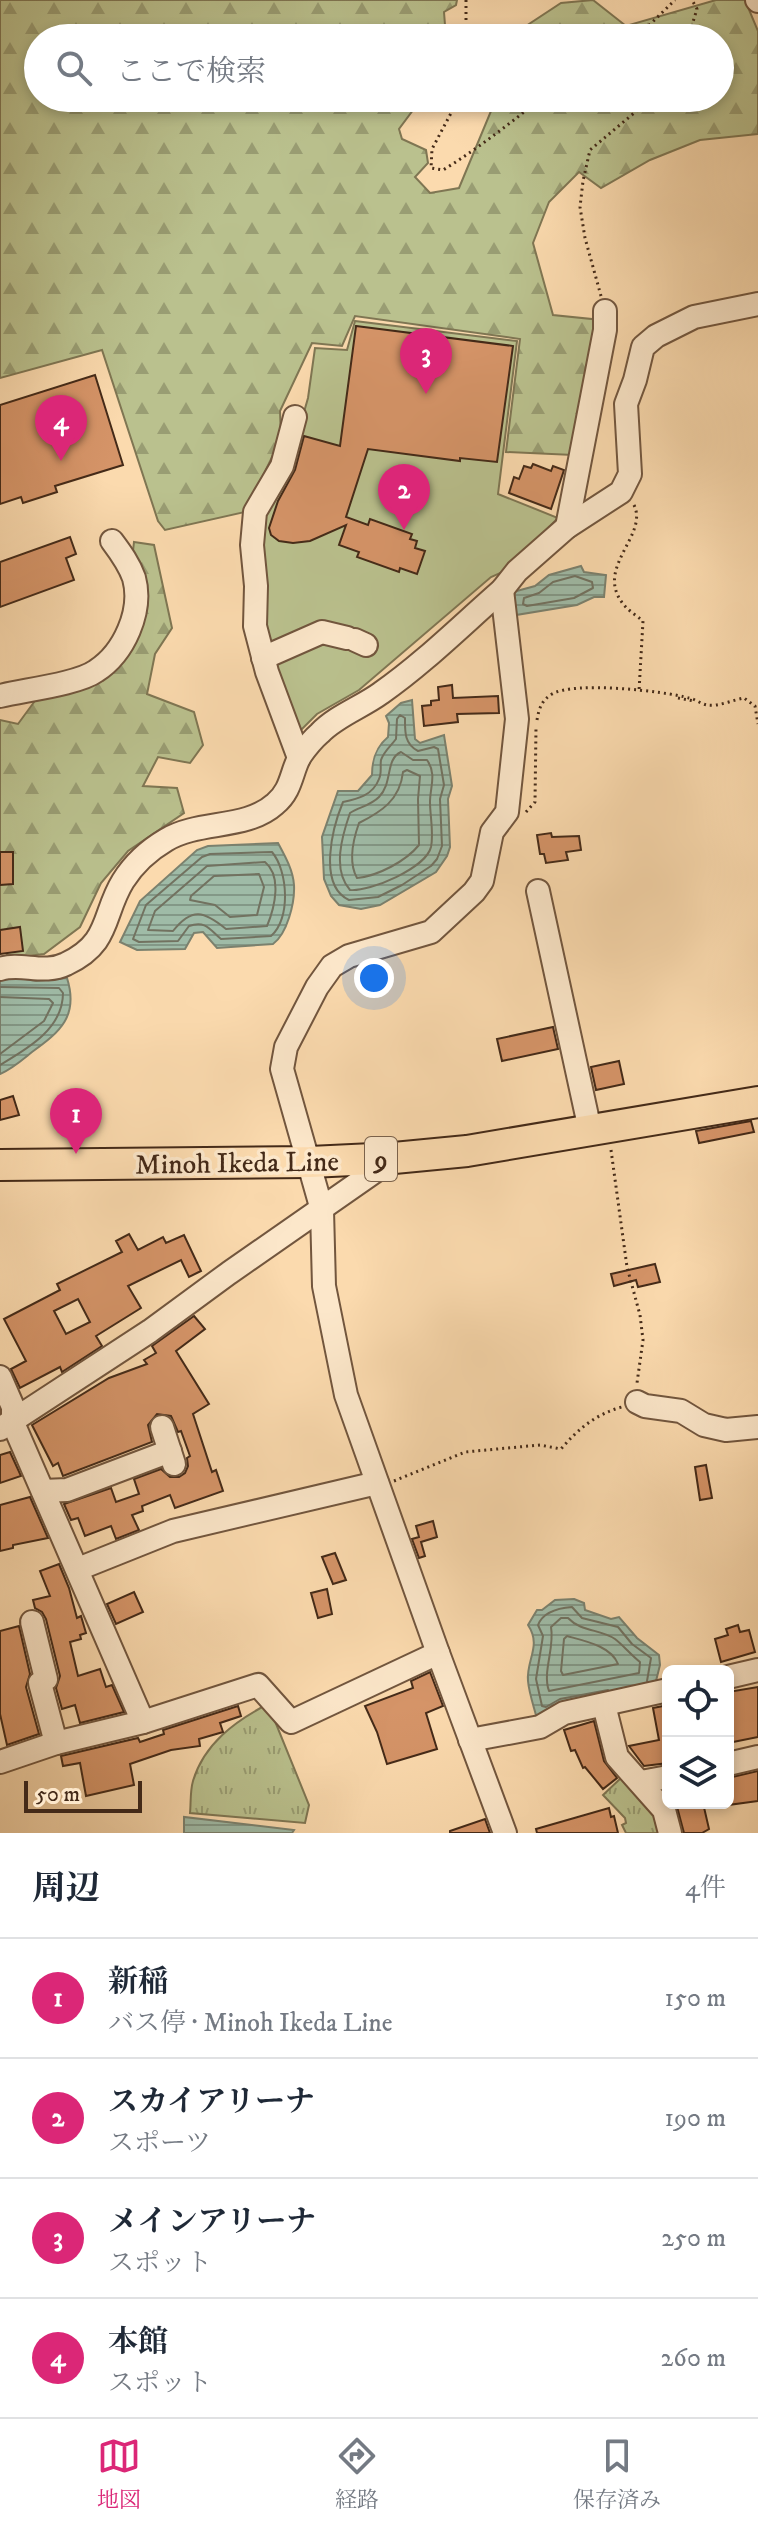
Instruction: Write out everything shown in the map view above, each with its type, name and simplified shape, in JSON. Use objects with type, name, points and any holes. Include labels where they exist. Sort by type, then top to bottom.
[{"type":"main road","name":"Minoh Ikeda Line","points":[[0,1165],[310,1162],[394,1158],[467,1151],[758,1102]]},
{"type":"street","points":[[0,969],[7,966],[44,969],[65,965],[89,949],[105,927],[121,883],[138,861],[167,839],[200,827],[247,819],[275,805],[292,782],[299,758],[321,731],[382,693],[502,590],[517,571],[567,527],[630,485],[626,404],[643,347],[656,336],[694,317],[758,304]]},
{"type":"street","points":[[567,527],[605,330],[605,311]]},
{"type":"street","points":[[295,417],[282,466],[255,512],[252,545],[256,586],[255,626],[263,658],[299,758]]},
{"type":"street","points":[[0,696],[95,673],[115,655],[128,634],[134,611],[135,582],[126,559],[112,541]]},
{"type":"street","points":[[502,590],[517,719],[507,812],[492,832],[482,881],[431,932],[349,956],[332,966],[317,987],[286,1047],[282,1069],[322,1210],[324,1286],[346,1395],[505,1833]]},
{"type":"street","points":[[263,658],[322,632],[356,641]]},
{"type":"street","points":[[538,891],[599,1128]]},
{"type":"street","points":[[6,1426],[150,1331],[394,1158]]},
{"type":"street","points":[[0,1377],[13,1407],[6,1426],[43,1491],[143,1722]]},
{"type":"street","points":[[637,1402],[681,1411],[704,1425],[726,1430],[758,1427]]},
{"type":"street","points":[[43,1491],[67,1490],[172,1458],[162,1427]]},
{"type":"street","points":[[78,1569],[173,1531],[377,1483]]},
{"type":"street","points":[[32,1622],[46,1679],[40,1683],[56,1743]]},
{"type":"street","points":[[0,1762],[56,1743],[143,1722],[258,1685],[291,1722],[438,1653]]},
{"type":"street","points":[[734,1676],[758,1670]]},
{"type":"street","points":[[470,1740],[540,1727],[564,1713],[662,1691]]},
{"type":"street","points":[[604,1705],[617,1757],[664,1810],[670,1833]]},
{"type":"street","points":[[734,1763],[758,1757]]},
{"type":"street","points":[[641,1782],[662,1778]]},
{"type":"path","points":[[466,0],[466,24]]},
{"type":"path","points":[[650,24],[675,0]]},
{"type":"path","points":[[692,0],[697,9],[692,24]]},
{"type":"path","points":[[452,112],[432,149],[431,168],[443,170],[504,130],[525,112]]},
{"type":"path","points":[[605,311],[585,238],[580,207],[583,181],[590,150],[635,112]]},
{"type":"path","points":[[630,485],[638,512],[635,527],[617,564],[614,584],[623,605],[643,621],[639,691],[713,704]]},
{"type":"path","points":[[507,812],[525,813],[535,802],[537,718],[542,703],[564,689],[586,687],[656,693],[691,698],[707,706],[744,698],[755,706],[758,724]]},
{"type":"path","points":[[377,1483],[387,1484],[465,1452],[540,1445],[561,1449],[574,1433],[594,1418],[608,1410],[637,1402],[637,1373],[643,1340],[640,1315],[627,1267],[599,1128]]},
{"type":"green space","points":[[0,0],[457,0],[456,5],[444,12],[445,24],[24,24],[24,112],[412,112],[399,129],[402,139],[426,150],[428,163],[415,177],[430,193],[459,188],[491,112],[734,112],[734,24],[633,24],[716,0],[745,0],[758,31],[758,134],[700,140],[650,160],[601,188],[579,172],[549,202],[533,243],[553,315],[601,320],[573,455],[506,452],[520,339],[355,316],[342,346],[312,343],[280,411],[281,439],[245,512],[165,530],[158,521],[102,350],[0,378]]},
{"type":"green space","points":[[593,0],[623,24],[529,24],[561,3]]},
{"type":"green space","points":[[355,321],[517,341],[498,494],[558,518],[505,571],[491,577],[359,690],[317,714],[297,734],[262,626],[260,542],[263,517],[288,468],[308,398],[315,348],[347,350]]},
{"type":"green space","points":[[134,542],[154,545],[172,628],[155,654],[147,694],[194,712],[203,745],[190,763],[158,757],[143,786],[177,788],[184,813],[128,851],[101,883],[80,927],[44,954],[10,958],[0,946],[0,720],[18,724],[37,698],[92,683],[143,578],[133,551]]},
{"type":"green space","points":[[268,1704],[309,1805],[305,1823],[190,1813],[193,1781],[205,1756],[222,1735]]},
{"type":"green space","points":[[622,1777],[659,1811],[665,1833],[626,1833],[622,1825],[626,1823],[625,1818],[603,1795]]},
{"type":"water","points":[[581,566],[584,572],[606,575],[604,597],[594,597],[577,605],[516,615],[513,592],[535,586],[549,575]]},
{"type":"water","points":[[412,700],[415,739],[420,743],[444,735],[452,786],[448,799],[450,847],[447,856],[436,872],[380,905],[361,909],[339,905],[331,896],[324,879],[322,837],[338,791],[358,791],[372,775],[376,754],[388,737],[386,716],[401,703]]},
{"type":"water","points":[[278,843],[290,869],[294,892],[286,926],[273,944],[217,948],[203,932],[194,933],[185,949],[137,950],[120,942],[140,901],[197,850],[208,846]]},
{"type":"water","points":[[15,977],[36,981],[67,978],[71,1003],[59,1030],[0,1074],[0,979]]},
{"type":"water","points":[[574,1599],[584,1603],[585,1610],[611,1619],[619,1617],[637,1638],[659,1655],[660,1665],[654,1689],[537,1719],[528,1681],[534,1640],[528,1625],[537,1610],[542,1610],[555,1600]]},
{"type":"water","points":[[184,1817],[294,1830],[292,1833],[184,1833]]},
{"type":"building","points":[[356,326],[513,346],[497,462],[460,458],[460,461],[368,449],[346,517],[368,525],[370,519],[412,534],[410,539],[417,541],[415,548],[425,551],[417,574],[400,568],[399,572],[357,557],[359,552],[339,545],[346,525],[310,541],[293,543],[279,541],[271,535],[269,528],[278,501],[295,470],[304,436],[340,446]]},
{"type":"building","points":[[95,375],[123,465],[55,486],[57,492],[23,503],[21,497],[0,504],[0,405]]},
{"type":"building","points":[[533,464],[551,471],[553,466],[564,470],[551,509],[509,493],[514,477],[519,479],[524,466],[531,468]]},
{"type":"building","points":[[70,537],[76,554],[66,558],[74,580],[0,607],[0,562]]},
{"type":"building","points":[[452,685],[453,698],[498,696],[499,713],[457,714],[458,722],[424,726],[422,706],[439,700],[438,687]]},
{"type":"building","points":[[551,833],[552,837],[579,836],[581,850],[566,852],[568,860],[546,863],[544,854],[540,854],[537,835]]},
{"type":"building","points":[[0,852],[13,852],[13,884],[0,885]]},
{"type":"building","points":[[20,927],[23,951],[0,954],[0,930]]},
{"type":"building","points":[[553,1027],[558,1049],[502,1061],[497,1039]]},
{"type":"building","points":[[619,1061],[624,1084],[596,1090],[591,1067]]},
{"type":"building","points":[[13,1096],[19,1115],[0,1120],[0,1100]]},
{"type":"building","points":[[751,1121],[754,1132],[699,1143],[696,1131]]},
{"type":"building","points":[[129,1234],[138,1250],[163,1237],[166,1243],[184,1235],[201,1271],[189,1277],[181,1260],[128,1286],[141,1308],[96,1336],[102,1346],[62,1372],[60,1367],[20,1388],[11,1369],[26,1361],[4,1319],[60,1290],[57,1284],[122,1252],[116,1241]],"holes":[[[78,1299],[90,1322],[66,1334],[54,1311]]]},
{"type":"building","points":[[655,1264],[660,1282],[638,1287],[636,1280],[614,1286],[611,1274]]},
{"type":"building","points":[[194,1316],[205,1329],[176,1351],[209,1404],[193,1414],[212,1472],[216,1470],[223,1491],[175,1508],[170,1495],[142,1506],[143,1511],[132,1515],[139,1530],[116,1539],[111,1526],[85,1536],[78,1518],[71,1520],[64,1504],[111,1488],[116,1502],[139,1494],[134,1479],[161,1469],[170,1477],[179,1477],[185,1473],[190,1456],[181,1431],[178,1432],[171,1416],[157,1414],[148,1425],[152,1442],[63,1476],[58,1463],[53,1466],[32,1425],[109,1378],[147,1364],[144,1360],[156,1353],[152,1346]]},
{"type":"building","points":[[10,1452],[21,1476],[0,1483],[0,1455]]},
{"type":"building","points":[[706,1465],[712,1498],[700,1500],[695,1467]]},
{"type":"building","points":[[30,1497],[48,1538],[0,1551],[0,1505]]},
{"type":"building","points":[[433,1521],[437,1537],[421,1542],[425,1556],[419,1558],[412,1539],[419,1537],[416,1526]]},
{"type":"building","points":[[335,1553],[346,1580],[333,1584],[322,1557]]},
{"type":"building","points":[[59,1564],[77,1618],[81,1616],[86,1633],[80,1635],[81,1639],[70,1642],[78,1676],[100,1669],[106,1687],[112,1685],[124,1712],[80,1723],[75,1705],[62,1709],[56,1688],[60,1676],[46,1619],[35,1608],[33,1600],[50,1596],[40,1571]]},
{"type":"building","points":[[327,1589],[332,1614],[318,1618],[311,1593]]},
{"type":"building","points":[[134,1592],[143,1612],[116,1624],[107,1604]]},
{"type":"building","points":[[738,1625],[740,1632],[749,1630],[755,1652],[721,1662],[715,1639],[728,1635],[726,1629]]},
{"type":"building","points":[[19,1626],[30,1674],[26,1687],[39,1734],[7,1745],[0,1714],[0,1631]]},
{"type":"building","points":[[430,1672],[443,1706],[426,1713],[437,1749],[387,1764],[365,1706],[413,1688],[411,1681]]},
{"type":"building","points":[[758,1687],[758,1737],[734,1742],[734,1691]]},
{"type":"building","points":[[238,1706],[241,1716],[220,1723],[223,1732],[199,1739],[200,1746],[171,1750],[130,1764],[134,1785],[86,1796],[80,1763],[63,1766],[61,1756],[138,1738],[140,1742],[164,1734],[163,1730]]},
{"type":"building","points":[[662,1706],[662,1764],[644,1766],[629,1746],[659,1740],[653,1708]]},
{"type":"building","points":[[594,1721],[604,1761],[617,1778],[603,1789],[583,1768],[575,1750],[571,1751],[564,1730]]},
{"type":"building","points":[[758,1771],[758,1801],[734,1804],[734,1777]]},
{"type":"building","points":[[609,1808],[618,1833],[537,1833],[536,1829]]},
{"type":"building","points":[[678,1809],[704,1809],[709,1829],[702,1833],[684,1833]]},
{"type":"building","points":[[485,1819],[490,1833],[450,1833],[450,1831]]},
{"type":"place","name":"メインアリーナ","points":[[426,394]]},
{"type":"place","name":"本館","points":[[61,461]]},
{"type":"place","name":"スカイアリーナ","points":[[404,530]]},
{"type":"place","name":"新稲","points":[[76,1154]]}]
